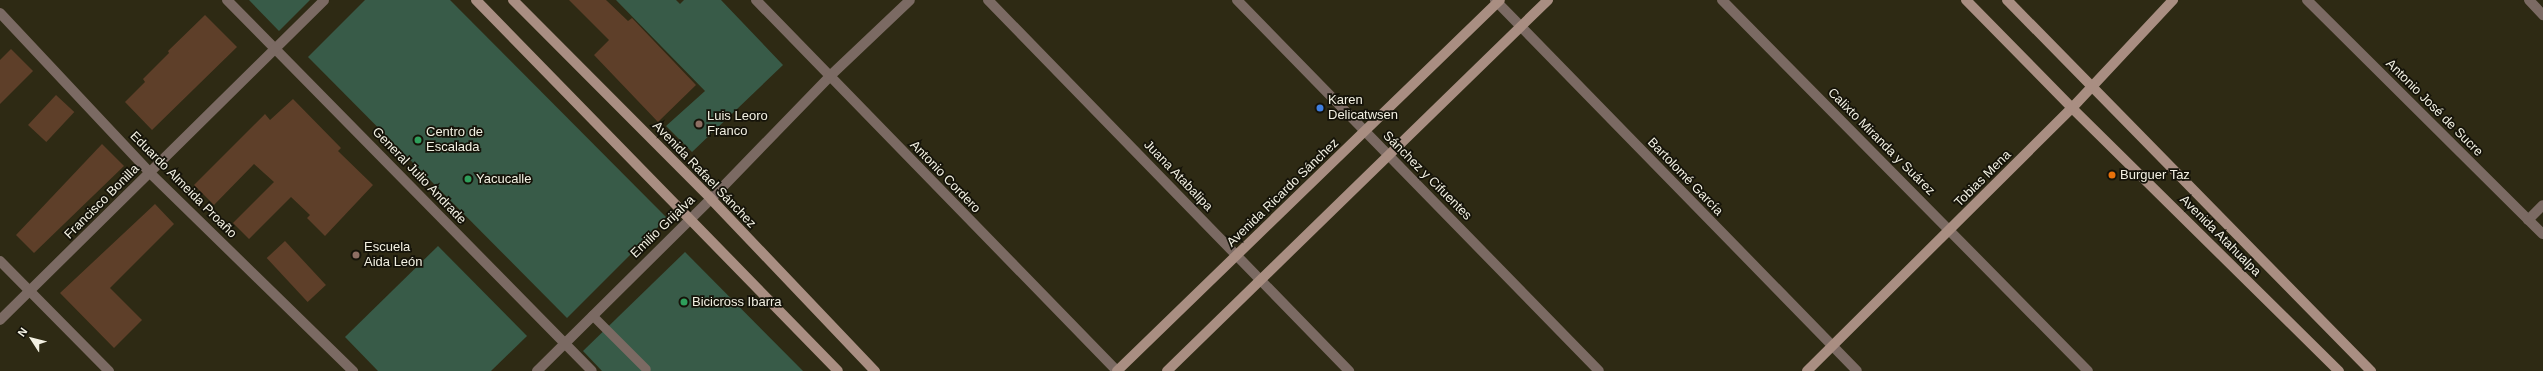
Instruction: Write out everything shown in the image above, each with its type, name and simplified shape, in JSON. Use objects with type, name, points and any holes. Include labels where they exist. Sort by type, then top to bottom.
[{"type":"main road","points":[[476,0],[838,371]]},
{"type":"main road","name":"Avenida Rafael Sánchez","points":[[512,0],[711,199],[875,371]]},
{"type":"main road","points":[[1166,371],[1548,0]]},
{"type":"main road","name":"Avenida Atahualpa","points":[[1966,0],[2072,108],[2339,371]]},
{"type":"main road","name":"Avenida Atahualpa","points":[[2007,0],[2371,371]]},
{"type":"main road","name":"Tobias Mena","points":[[1807,371],[1950,231],[2072,108],[2173,0]]},
{"type":"main road","name":"Avenida Ricardo Sánchez","points":[[1117,371],[1365,132],[1498,1]]},
{"type":"street","name":"General Julio Andrade","points":[[227,0],[592,371]]},
{"type":"street","name":"Francisco Bonilla","points":[[0,320],[324,0]]},
{"type":"street","name":"Antonio Cordero","points":[[756,0],[1117,371]]},
{"type":"street","name":"Emilio Grijalva","points":[[537,371],[711,199],[830,76],[910,0]]},
{"type":"street","name":"Juana Atabalipa","points":[[988,0],[1238,255],[1348,371]]},
{"type":"street","name":"Sánchez y Cifuentes","points":[[1237,0],[1599,371]]},
{"type":"street","name":"Calixto Miranda y Suárez","points":[[1722,0],[2088,371]]},
{"type":"street","name":"Antonio José de Sucre","points":[[2307,0],[2543,234]]},
{"type":"street","points":[[2529,0],[2543,15]]},
{"type":"street","name":"Bartolomé García","points":[[1498,1],[1521,27],[1857,371]]},
{"type":"street","name":"Eduardo Almeida Proaño","points":[[0,13],[150,173],[353,371]]},
{"type":"street","points":[[2528,220],[2543,205]]},
{"type":"street","points":[[0,261],[109,371]]},
{"type":"lane","points":[[592,315],[646,369]]},
{"type":"green space","points":[[249,0],[310,0],[279,31]]},
{"type":"green space","points":[[365,0],[450,0],[667,218],[567,318],[308,57]]},
{"type":"green space","points":[[616,0],[676,0],[680,4],[684,0],[721,0],[783,65],[692,152],[666,126],[705,91]]},
{"type":"green space","points":[[438,246],[527,336],[491,371],[378,371],[345,337]]},
{"type":"green space","name":"Bicicross Ibarra","points":[[685,252],[803,371],[602,371],[583,351]]},
{"type":"building","points":[[569,0],[606,0],[628,21],[632,18],[696,85],[658,122],[594,55],[609,40]]},
{"type":"building","points":[[205,15],[237,47],[152,130],[125,102],[145,82],[143,79],[169,53],[168,51]]},
{"type":"building","points":[[11,49],[33,71],[0,104],[0,60]]},
{"type":"building","points":[[56,95],[74,112],[46,142],[28,125]]},
{"type":"building","points":[[293,99],[341,148],[338,151],[373,185],[325,236],[307,218],[310,215],[291,197],[249,239],[233,223],[274,182],[254,164],[214,205],[194,185],[265,114],[270,120]]},
{"type":"building","points":[[102,144],[124,166],[34,253],[16,235]]},
{"type":"building","points":[[155,204],[174,224],[110,288],[142,320],[114,348],[60,293]]},
{"type":"building","points":[[285,241],[326,285],[308,302],[267,258]]},
{"type":"place","name":"Karen Delicatwsen","points":[[1320,108]]},
{"type":"place","name":"Luis Leoro Franco","points":[[699,124]]},
{"type":"place","name":"Centro de Escalada","points":[[418,140]]},
{"type":"place","name":"Burguer Taz","points":[[2112,175]]},
{"type":"place","name":"Yacucalle","points":[[468,179]]},
{"type":"place","name":"Escuela Aida León","points":[[356,255]]},
{"type":"place","name":"Bicicross Ibarra","points":[[684,302]]}]
